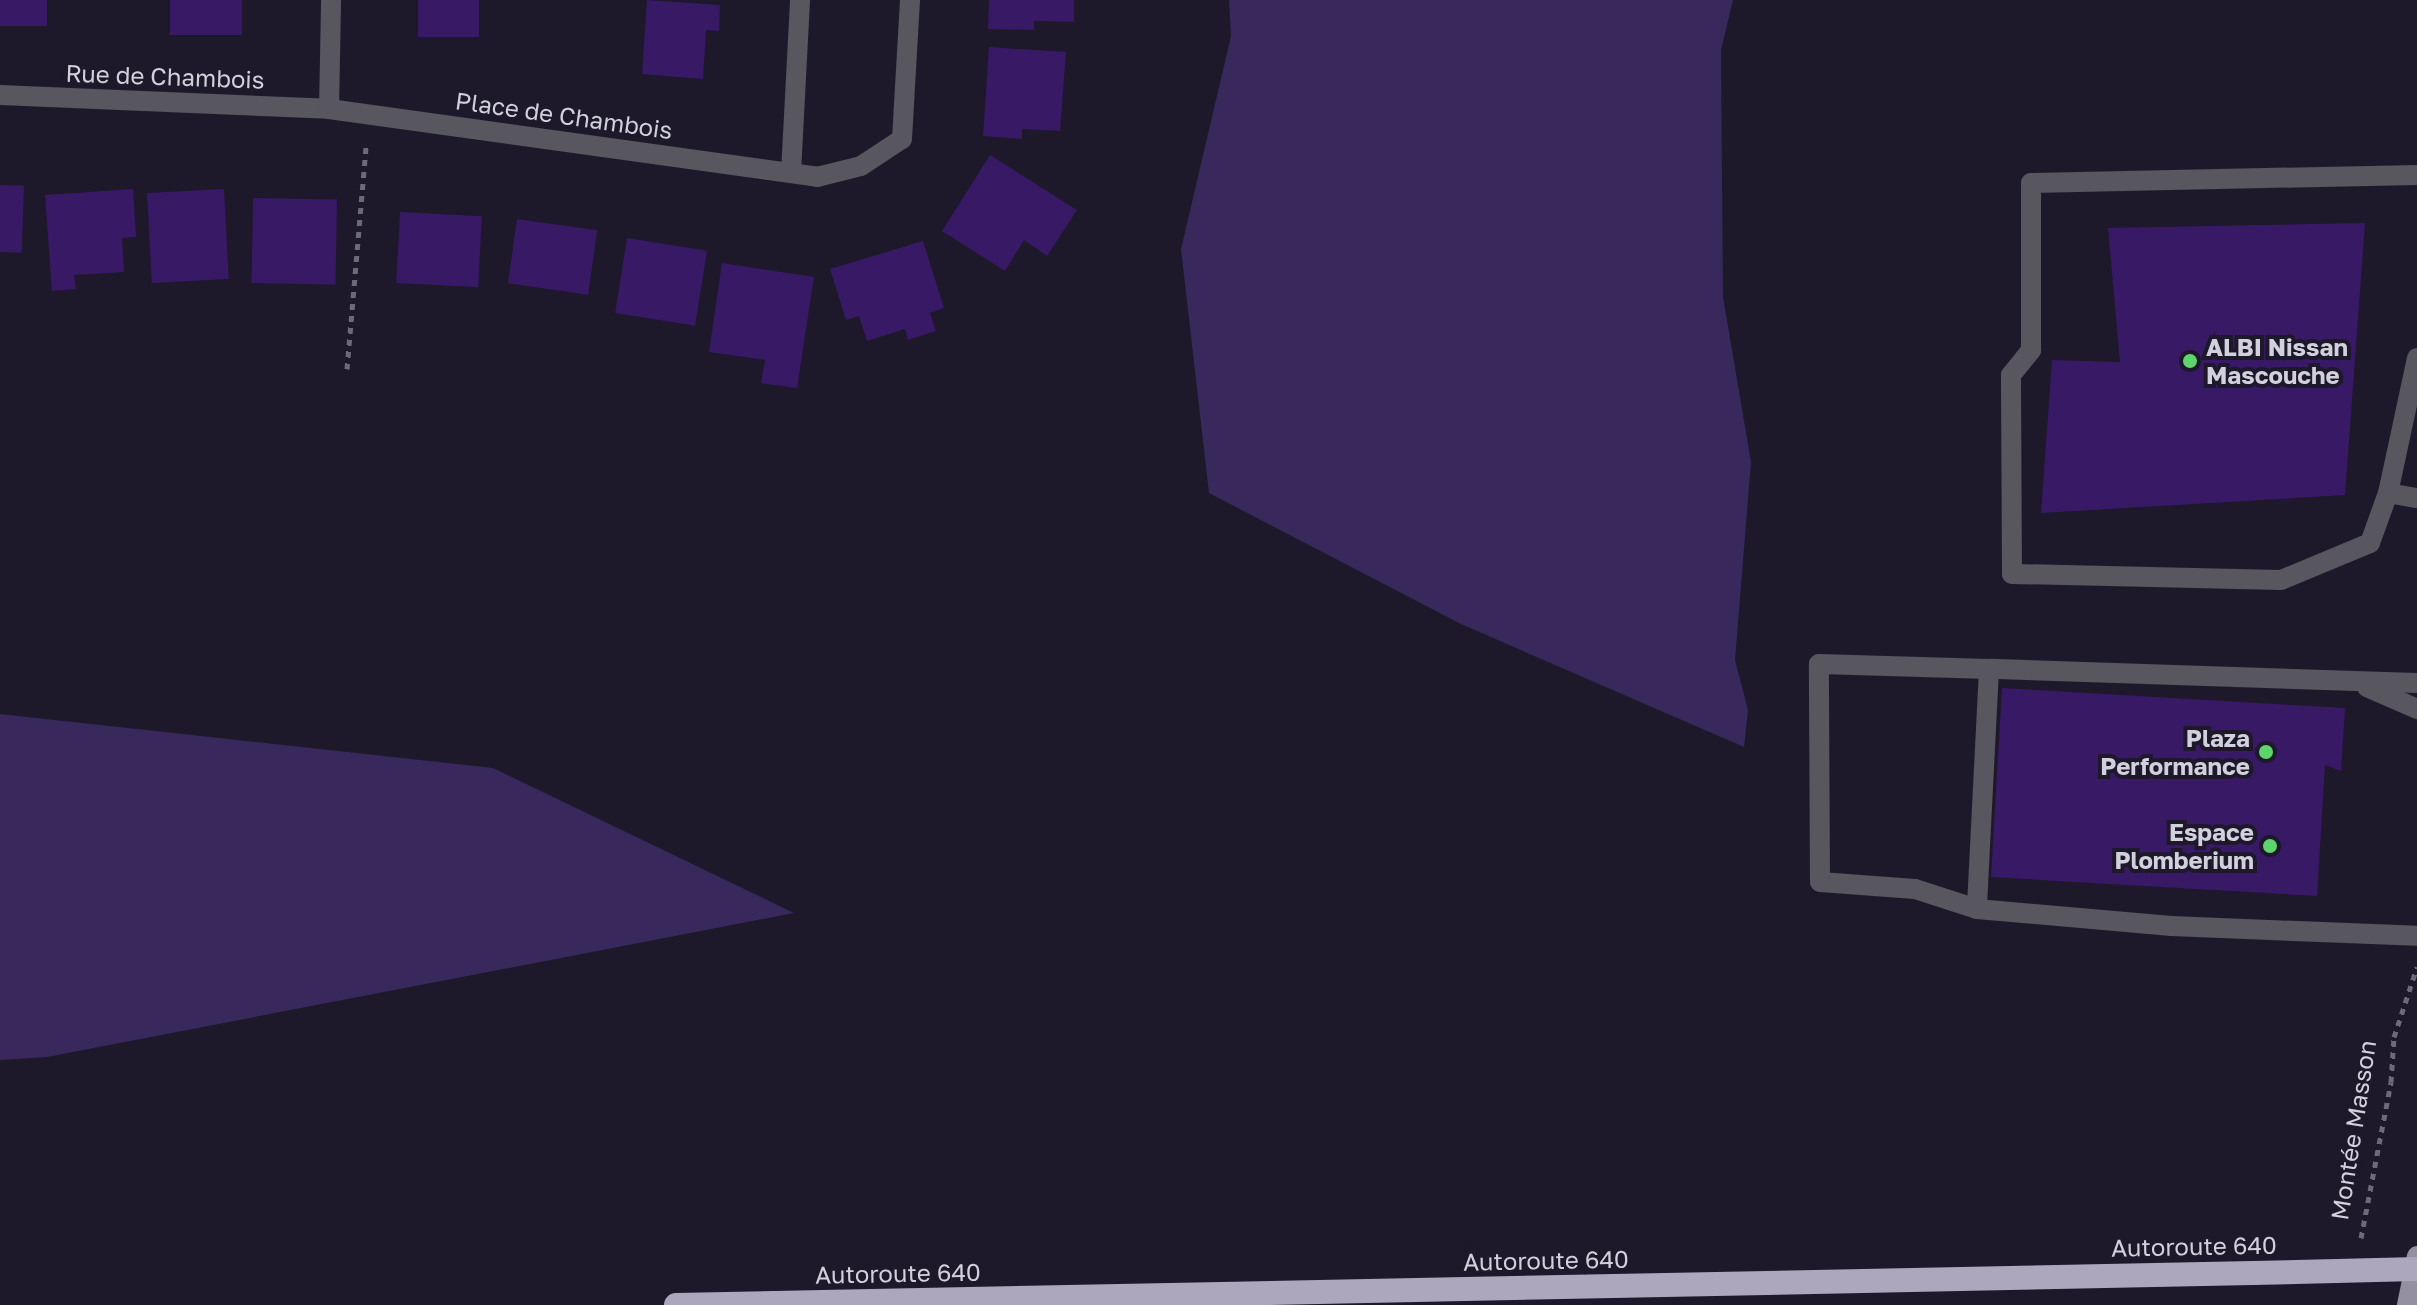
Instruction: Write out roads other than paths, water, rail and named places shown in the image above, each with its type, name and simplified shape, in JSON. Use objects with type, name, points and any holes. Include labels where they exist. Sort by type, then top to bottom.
[{"type":"highway","name":"Autoroute 640","points":[[676,1305],[1458,1297],[2417,1269]]},
{"type":"main road","points":[[2407,1305],[2417,1256]]},
{"type":"street","points":[[329,109],[331,0]]},
{"type":"street","points":[[791,173],[800,0]]},
{"type":"street","name":"Place de Chambois","points":[[329,109],[817,177],[861,166],[902,139],[910,0]]},
{"type":"street","name":"Rue de Chambois","points":[[0,95],[329,109]]},
{"type":"street","points":[[2417,175],[2031,183],[2031,350],[2011,375],[2012,574],[2281,580],[2370,543],[2388,493],[2417,358]]},
{"type":"street","points":[[2388,493],[2417,498]]},
{"type":"street","points":[[2417,683],[1819,664],[1820,882],[1915,889],[1977,909],[2171,926],[2417,936]]},
{"type":"street","points":[[1977,909],[1989,669]]},
{"type":"street","points":[[2344,681],[2417,709]]},
{"type":"place","name":"ALBI Nissan Mascouche","points":[[2190,361]]},
{"type":"place","name":"Plaza Performance","points":[[2266,752]]},
{"type":"place","name":"Espace Plomberium","points":[[2270,846]]}]
